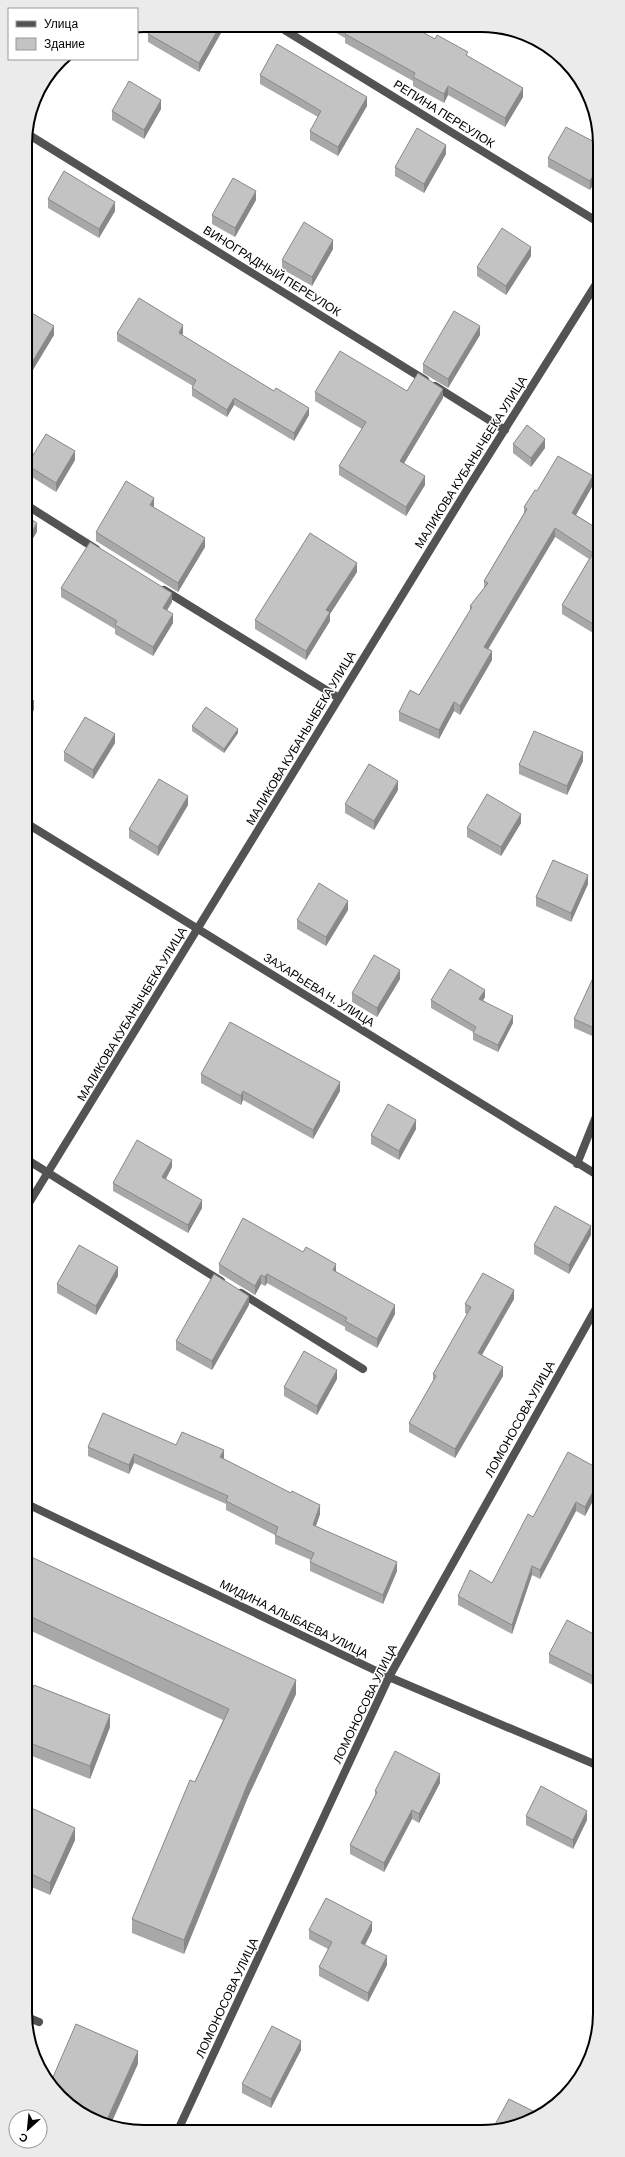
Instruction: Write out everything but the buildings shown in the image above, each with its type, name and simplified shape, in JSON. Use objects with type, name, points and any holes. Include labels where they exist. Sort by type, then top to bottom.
[{"type":"street","name":"РЕПИНА ПЕРЕУЛОК","points":[[288,32],[593,219]]},
{"type":"street","name":"ВИНОГРАДНЫЙ ПЕРЕУЛОК","points":[[32,137],[505,430]]},
{"type":"street","name":"МАЛИКОВА КУБАНЫЧБЕКА УЛИЦА","points":[[32,1199],[339,698],[593,289]]},
{"type":"street","points":[[32,508],[102,552]]},
{"type":"street","points":[[156,585],[339,698]]},
{"type":"street","name":"ЗАХАРЬЕВА Н. УЛИЦА","points":[[32,827],[593,1173]]},
{"type":"street","points":[[577,1164],[593,1124]]},
{"type":"street","points":[[32,1163],[362,1370]]},
{"type":"street","name":"ЛОМОНОСОВА УЛИЦА","points":[[180,2125],[389,1678],[593,1314]]},
{"type":"street","name":"МИДИНА АЛЫБАЕВА УЛИЦА","points":[[32,1506],[389,1678],[593,1763]]},
{"type":"street","points":[[32,2019],[39,2022]]}]
